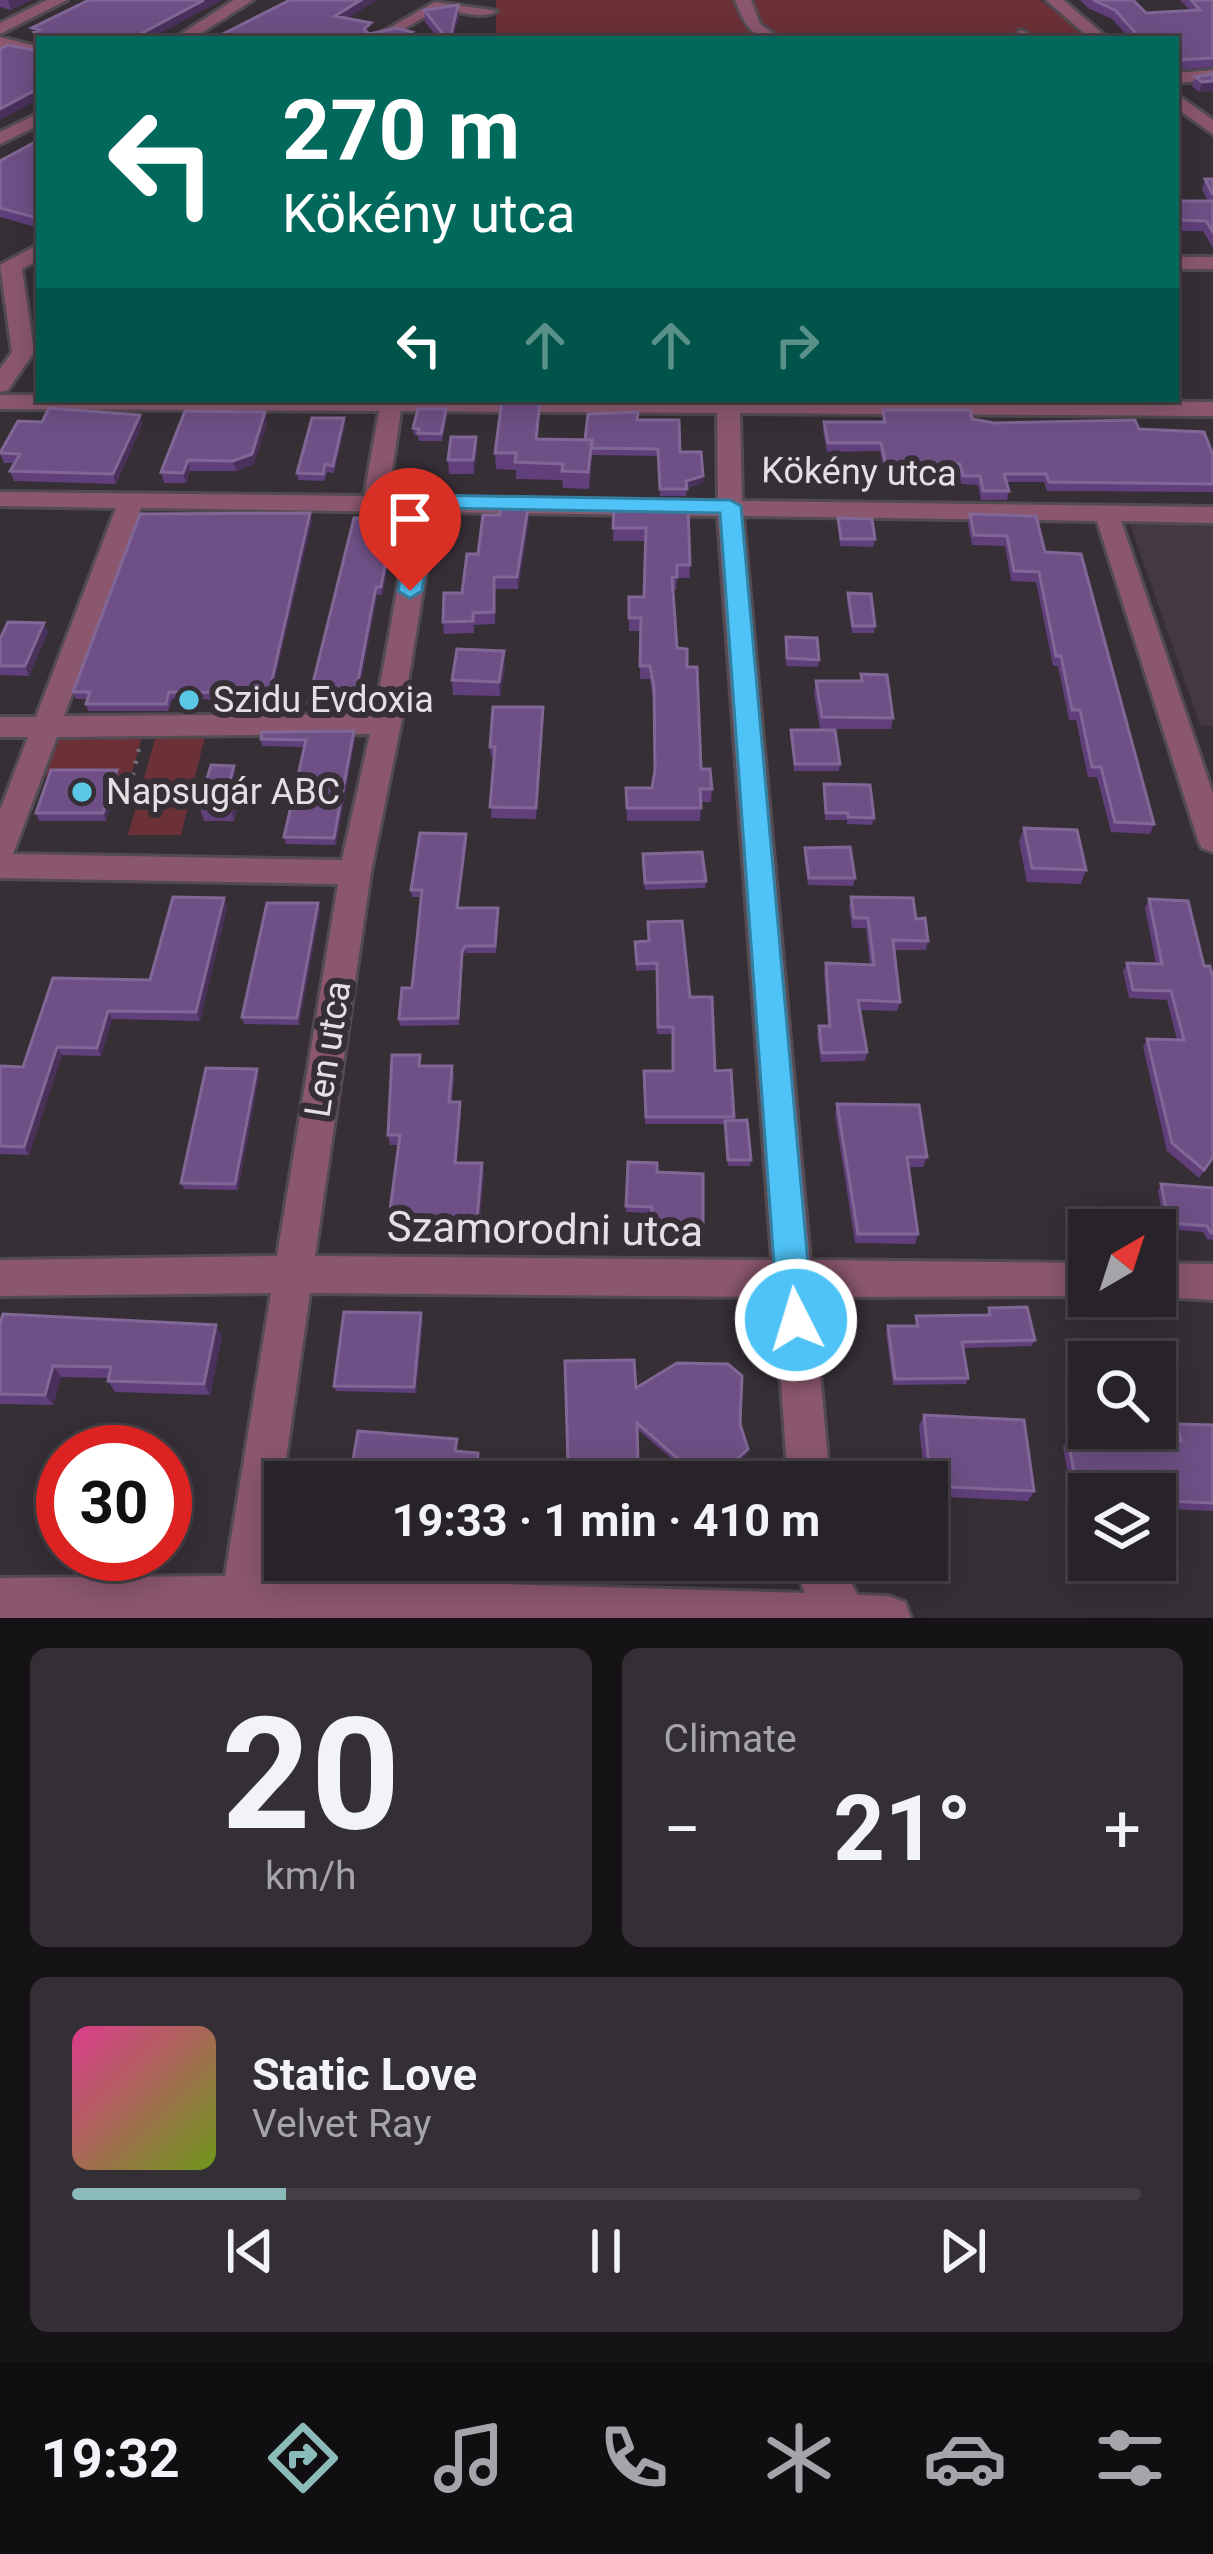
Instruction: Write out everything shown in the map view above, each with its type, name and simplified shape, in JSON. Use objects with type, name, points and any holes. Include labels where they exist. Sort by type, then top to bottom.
[{"type":"street","points":[[0,29],[59,0]]},
{"type":"street","points":[[186,36],[245,0]]},
{"type":"street","points":[[424,0],[488,12]]},
{"type":"street","points":[[743,0],[752,26],[767,36]]},
{"type":"street","points":[[1054,0],[1097,36]]},
{"type":"street","points":[[383,36],[444,5]]},
{"type":"street","points":[[0,42],[36,51]]},
{"type":"street","points":[[1179,78],[1213,75]]},
{"type":"street","points":[[1179,101],[1213,129]]},
{"type":"street","points":[[0,139],[36,120]]},
{"type":"street","points":[[0,385],[23,352],[30,318],[4,268],[36,252]]},
{"type":"street","points":[[1179,263],[1213,263]]},
{"type":"street","points":[[0,402],[36,402]]},
{"type":"street","points":[[375,501],[392,402]]},
{"type":"street","points":[[807,1461],[730,506],[728,402],[1213,409]]},
{"type":"street","name":"Kökény utca","points":[[0,499],[1213,515]]},
{"type":"street","points":[[0,850],[38,727],[131,500]]},
{"type":"street","name":"Len utca","points":[[244,1598],[355,872],[387,724],[425,502]]},
{"type":"street","points":[[1106,512],[1198,749],[1213,840]]},
{"type":"street","points":[[0,728],[387,724]]},
{"type":"street","points":[[0,866],[355,872]]},
{"type":"street","name":"Szamorodni utca","points":[[0,1278],[1068,1281]]},
{"type":"street","points":[[1176,1281],[1213,1282]]},
{"type":"street","points":[[823,1581],[847,1617]]},
{"type":"street","points":[[0,1600],[244,1598],[889,1618]]},
{"type":"path","points":[[130,787],[145,726]]},
{"type":"path","points":[[110,776],[133,776]]},
{"type":"shaded area","points":[[496,0],[1040,0],[1087,36],[496,36]]},
{"type":"shaded area","points":[[1130,524],[1213,526],[1213,726],[1200,725]]},
{"type":"shaded area","points":[[157,732],[206,732],[181,835],[128,835]]},
{"type":"shaded area","points":[[142,737],[131,776],[45,775],[57,739]]},
{"type":"building","points":[[89,0],[204,0],[137,36],[38,36],[34,32],[39,30],[32,28]]},
{"type":"building","points":[[290,0],[361,0],[335,16],[371,23],[364,29],[369,34],[396,28],[412,32],[406,36],[219,36]]},
{"type":"building","points":[[1093,0],[1133,0],[1146,13],[1200,10],[1191,0],[1213,0],[1213,58],[1179,60],[1179,36],[1138,36],[1115,10]]},
{"type":"building","points":[[458,5],[451,36],[445,36],[424,10]]},
{"type":"building","points":[[8,45],[36,50],[36,90],[0,109],[0,49]]},
{"type":"building","points":[[1213,74],[1213,81],[1195,77]]},
{"type":"building","points":[[36,142],[36,218],[0,208],[0,161]]},
{"type":"building","points":[[1179,201],[1213,201],[1213,232],[1206,221],[1179,220]]},
{"type":"building","points":[[502,402],[540,402],[536,439],[592,440],[588,472],[562,471],[563,464],[515,462],[516,453],[495,453]]},
{"type":"building","points":[[49,408],[140,415],[113,474],[10,471],[20,454],[0,453],[18,421],[42,422]]},
{"type":"building","points":[[418,409],[446,409],[441,434],[418,433],[413,428]]},
{"type":"building","points":[[883,410],[970,410],[972,419],[994,423],[1135,420],[1139,429],[1204,432],[1213,455],[1213,484],[1049,482],[1046,474],[1004,474],[1009,491],[983,491],[980,476],[963,476],[960,464],[920,463],[923,475],[888,474],[881,443],[828,443],[824,422],[885,422]]},
{"type":"building","points":[[185,411],[265,412],[252,454],[233,461],[188,460],[183,473],[161,472]]},
{"type":"building","points":[[638,412],[637,420],[679,420],[680,452],[701,452],[703,476],[686,481],[687,489],[660,489],[658,449],[592,448],[592,440],[585,440],[588,414]]},
{"type":"building","points":[[312,418],[344,418],[333,466],[325,464],[323,474],[297,473]]},
{"type":"building","points":[[451,437],[476,437],[473,460],[448,460]]},
{"type":"building","points":[[614,506],[688,507],[690,565],[677,565],[677,577],[672,577],[677,648],[687,649],[687,667],[697,667],[701,769],[710,769],[712,789],[700,789],[701,808],[627,808],[626,788],[652,788],[654,687],[650,666],[640,666],[641,618],[629,618],[629,597],[644,597],[646,528],[613,528]]},
{"type":"building","points":[[501,508],[528,508],[517,577],[494,577],[494,612],[473,613],[473,621],[443,622],[444,593],[462,593],[467,554],[478,554],[483,515],[500,515]]},
{"type":"building","points":[[310,513],[269,693],[169,692],[166,704],[86,704],[90,692],[73,692],[140,514]]},
{"type":"building","points":[[970,514],[1036,516],[1045,552],[1081,554],[1154,824],[1115,822],[1101,767],[1092,767],[1080,710],[1072,710],[1039,572],[1014,571],[1007,536],[974,535]]},
{"type":"building","points":[[354,518],[394,519],[354,702],[308,703]]},
{"type":"building","points":[[838,518],[872,519],[875,539],[841,539]]},
{"type":"building","points":[[848,593],[871,594],[875,626],[853,626]]},
{"type":"building","points":[[8,622],[44,623],[25,666],[0,666],[0,639]]},
{"type":"building","points":[[786,637],[817,638],[819,660],[787,658]]},
{"type":"building","points":[[457,649],[504,651],[499,682],[452,680]]},
{"type":"building","points":[[861,674],[887,675],[893,718],[822,717],[816,681],[862,681]]},
{"type":"building","points":[[493,707],[543,707],[536,808],[490,807]]},
{"type":"building","points":[[791,730],[835,730],[840,764],[795,764]]},
{"type":"building","points":[[354,731],[334,838],[284,837],[306,740],[261,739],[262,732]]},
{"type":"building","points":[[211,765],[234,766],[229,784],[236,784],[230,807],[199,806]]},
{"type":"building","name":"Napsugár ABC","points":[[51,770],[117,770],[103,813],[36,813]]},
{"type":"building","points":[[824,784],[870,785],[874,818],[826,813]]},
{"type":"building","points":[[1024,828],[1077,830],[1086,870],[1032,868]]},
{"type":"building","points":[[420,833],[466,834],[457,908],[498,908],[495,946],[465,946],[462,952],[458,1018],[399,1019],[402,988],[412,988],[422,890],[411,890]]},
{"type":"building","points":[[850,847],[855,878],[809,878],[805,848]]},
{"type":"building","points":[[702,852],[706,881],[645,883],[643,854]]},
{"type":"building","points":[[173,897],[224,898],[196,1012],[108,1011],[97,1048],[57,1047],[24,1147],[0,1146],[0,1066],[23,1067],[53,978],[150,980]]},
{"type":"building","points":[[851,897],[913,898],[916,919],[925,918],[928,941],[893,940],[900,1002],[858,1000],[867,1052],[822,1053],[819,1026],[830,1026],[826,963],[874,965],[868,918],[854,918]]},
{"type":"building","points":[[1149,899],[1188,901],[1204,966],[1210,966],[1213,979],[1213,1157],[1204,1170],[1172,1143],[1147,1039],[1184,1040],[1171,991],[1133,990],[1127,963],[1162,964]]},
{"type":"building","points":[[267,903],[318,903],[297,1018],[242,1017]]},
{"type":"building","points":[[682,921],[690,997],[712,997],[715,1071],[731,1070],[734,1117],[646,1117],[644,1071],[673,1071],[673,1027],[658,1027],[657,963],[637,964],[635,942],[649,941],[648,922]]},
{"type":"building","points":[[392,1055],[420,1055],[419,1066],[452,1066],[449,1102],[460,1102],[455,1163],[482,1163],[477,1220],[388,1225],[400,1135],[388,1135]]},
{"type":"building","points":[[206,1068],[257,1069],[235,1184],[181,1183]]},
{"type":"building","points":[[837,1104],[919,1105],[927,1157],[907,1157],[918,1234],[858,1234]]},
{"type":"building","points":[[747,1120],[751,1160],[728,1160],[725,1121]]},
{"type":"building","points":[[628,1162],[657,1163],[657,1172],[703,1174],[703,1226],[651,1223],[652,1207],[626,1206]]},
{"type":"building","points":[[1161,1184],[1213,1188],[1213,1233],[1207,1226],[1176,1224],[1176,1209],[1166,1209]]},
{"type":"building","points":[[1027,1307],[1035,1340],[962,1342],[968,1378],[895,1379],[888,1326],[918,1326],[916,1316],[990,1315],[989,1308]]},
{"type":"building","points":[[344,1312],[421,1313],[414,1387],[334,1386]]},
{"type":"building","points":[[3,1314],[216,1325],[204,1384],[108,1381],[111,1367],[53,1366],[45,1395],[0,1394]]},
{"type":"building","points":[[634,1360],[636,1388],[677,1363],[728,1364],[742,1376],[740,1424],[748,1449],[734,1461],[680,1461],[637,1423],[638,1461],[568,1461],[565,1361]]},
{"type":"building","points":[[924,1415],[1024,1420],[1034,1491],[948,1487],[948,1461],[929,1461]]},
{"type":"building","points":[[1177,1424],[1213,1425],[1213,1503],[1176,1501],[1176,1473],[1074,1473],[1070,1449],[1176,1449],[1176,1441],[1181,1441]]},
{"type":"building","points":[[358,1431],[457,1439],[455,1451],[478,1453],[477,1461],[353,1461]]},
{"type":"place","name":"Szidu Evdoxia","points":[[189,700]]},
{"type":"place","name":"Napsugár ABC","points":[[82,792]]},
{"type":"route","points":[[410,591],[425,502],[730,506],[796,1320]]}]
